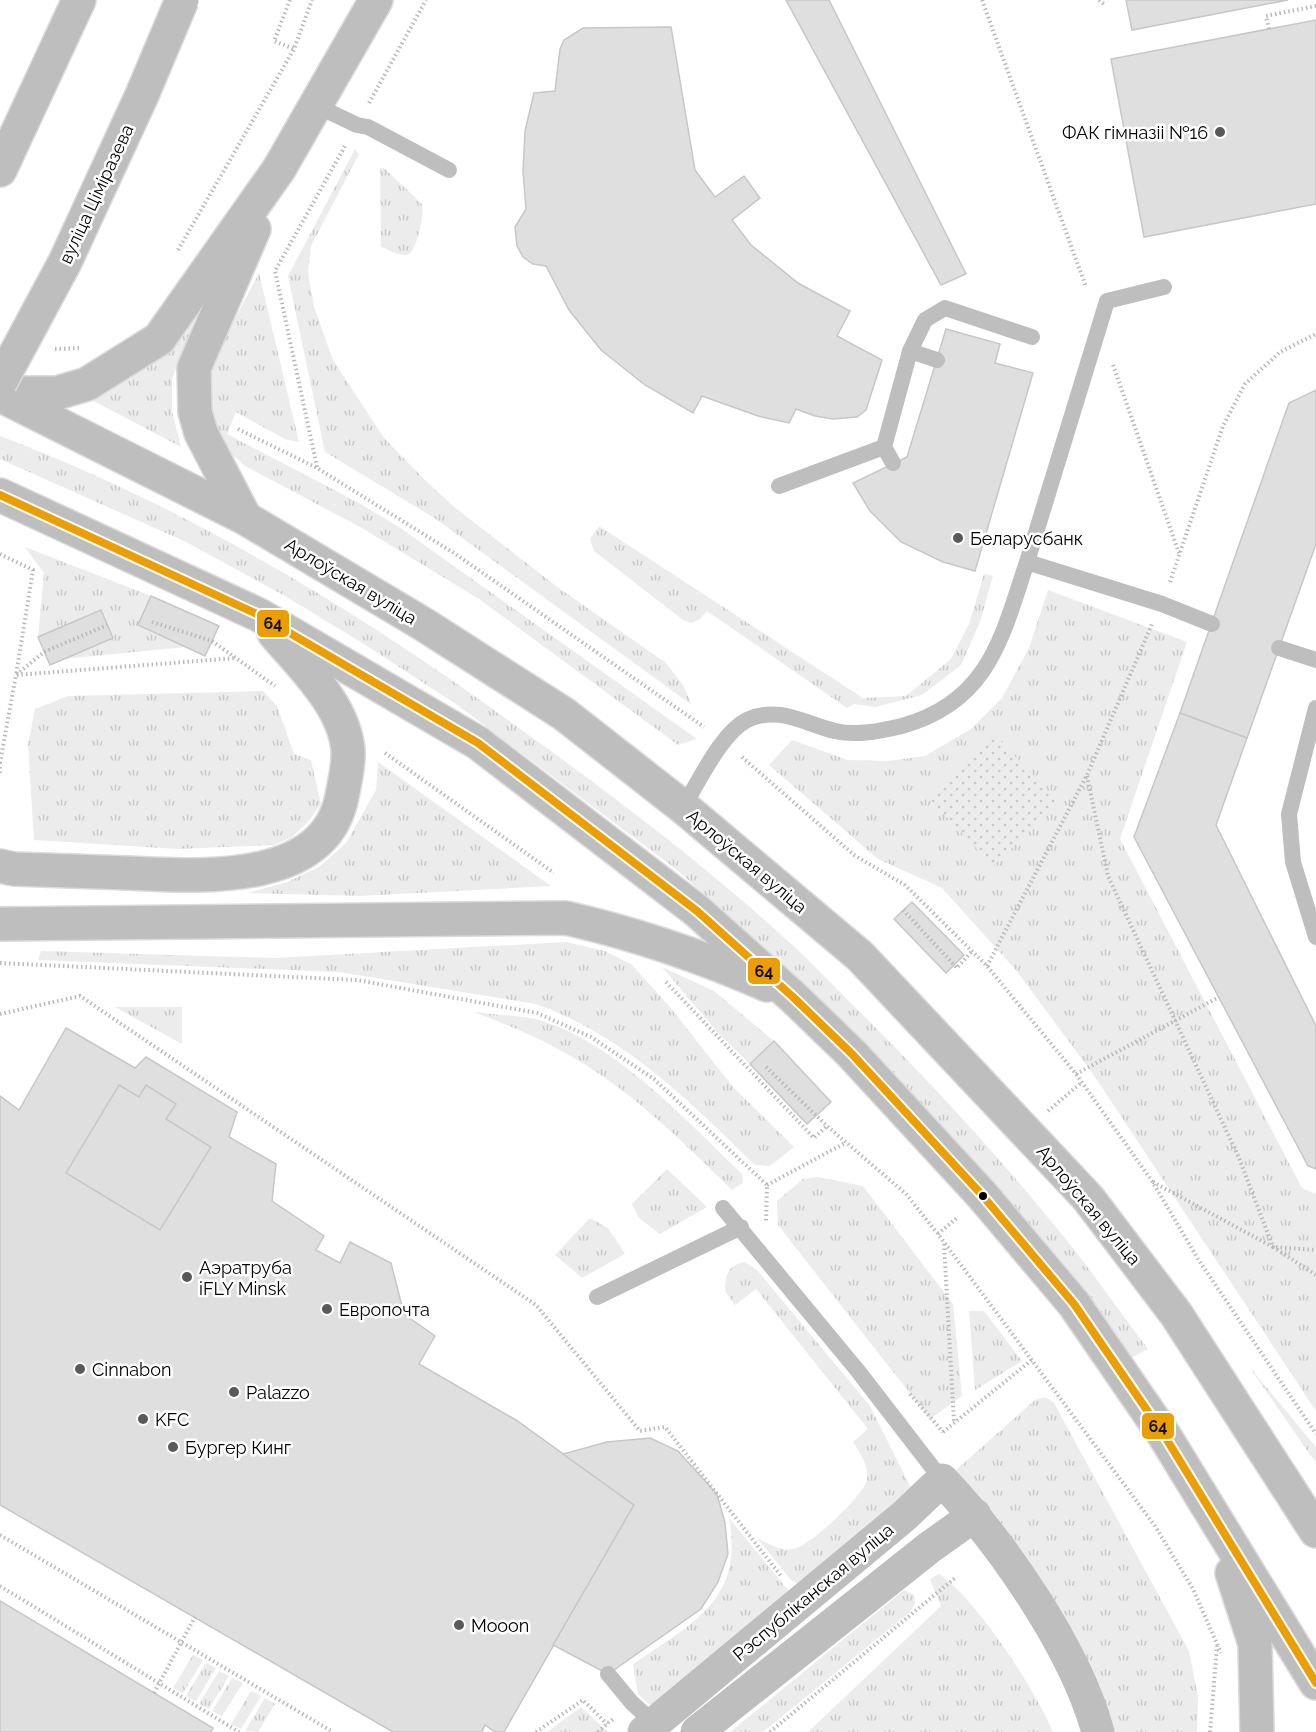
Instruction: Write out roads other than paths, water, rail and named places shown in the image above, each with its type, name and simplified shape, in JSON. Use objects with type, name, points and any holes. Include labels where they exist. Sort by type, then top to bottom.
[{"type":"main road","points":[[0,170],[79,0]]},
{"type":"main road","name":"вуліца Ціміразева","points":[[0,382],[65,262],[142,95],[182,0]]},
{"type":"main road","points":[[0,394],[57,393],[87,384],[159,339],[279,169],[376,0]]},
{"type":"main road","points":[[245,518],[201,433],[195,412],[195,368],[279,169]]},
{"type":"main road","name":"Арлоўская вуліца","points":[[0,394],[245,518],[423,624],[564,714],[683,807],[860,956],[1088,1198],[1176,1314],[1314,1523]]},
{"type":"main road","points":[[0,495],[259,615],[478,743],[698,911],[794,997],[852,1054],[982,1195],[1074,1304],[1164,1435],[1316,1683]]},
{"type":"main road","points":[[0,866],[14,869],[213,877],[261,870],[301,853],[321,838],[340,810],[348,750],[335,710],[259,615]]},
{"type":"main road","points":[[0,924],[257,919],[566,918],[673,946],[794,997]]},
{"type":"main road","points":[[942,1480],[975,1515],[1050,1624],[1089,1700],[1098,1732]]},
{"type":"main road","name":"Рэспубліканская вуліца","points":[[653,1729],[904,1516],[942,1480]]},
{"type":"main road","points":[[1197,1491],[1238,1586],[1255,1644],[1257,1732]]},
{"type":"main road","name":"Рэспубліканская вуліца","points":[[697,1732],[930,1547],[975,1515]]},
{"type":"lane","points":[[317,106],[357,125],[368,127],[449,170]]},
{"type":"lane","points":[[683,807],[724,741],[745,721],[762,715],[792,716],[836,732],[876,733],[923,720],[952,703],[978,678],[998,648],[1027,562],[1107,301],[1164,286]]},
{"type":"lane","points":[[893,463],[884,447],[910,351],[925,320],[945,308],[1032,338]]},
{"type":"lane","points":[[910,351],[937,360]]},
{"type":"lane","points":[[779,486],[884,447]]},
{"type":"lane","points":[[1027,562],[1162,604],[1212,624]]},
{"type":"lane","points":[[1279,648],[1316,660]]},
{"type":"lane","points":[[1316,708],[1289,814],[1293,862],[1316,937]]},
{"type":"lane","points":[[723,1208],[858,1371],[942,1480]]},
{"type":"lane","points":[[597,1297],[741,1227]]},
{"type":"lane","points":[[608,1674],[653,1729]]},
{"type":"place","name":"ФАК гімназіі №16","points":[[1220,132]]},
{"type":"place","name":"Беларусбанк","points":[[958,538]]},
{"type":"place","name":"Аэратруба iFLY Minsk","points":[[187,1277]]},
{"type":"place","name":"Европочта","points":[[327,1309]]},
{"type":"place","name":"Cinnabon","points":[[80,1369]]},
{"type":"place","name":"Palazzo","points":[[234,1392]]},
{"type":"place","name":"KFC","points":[[143,1419]]},
{"type":"place","name":"Бургер Кинг","points":[[173,1447]]},
{"type":"place","name":"Mooon","points":[[459,1625]]}]
